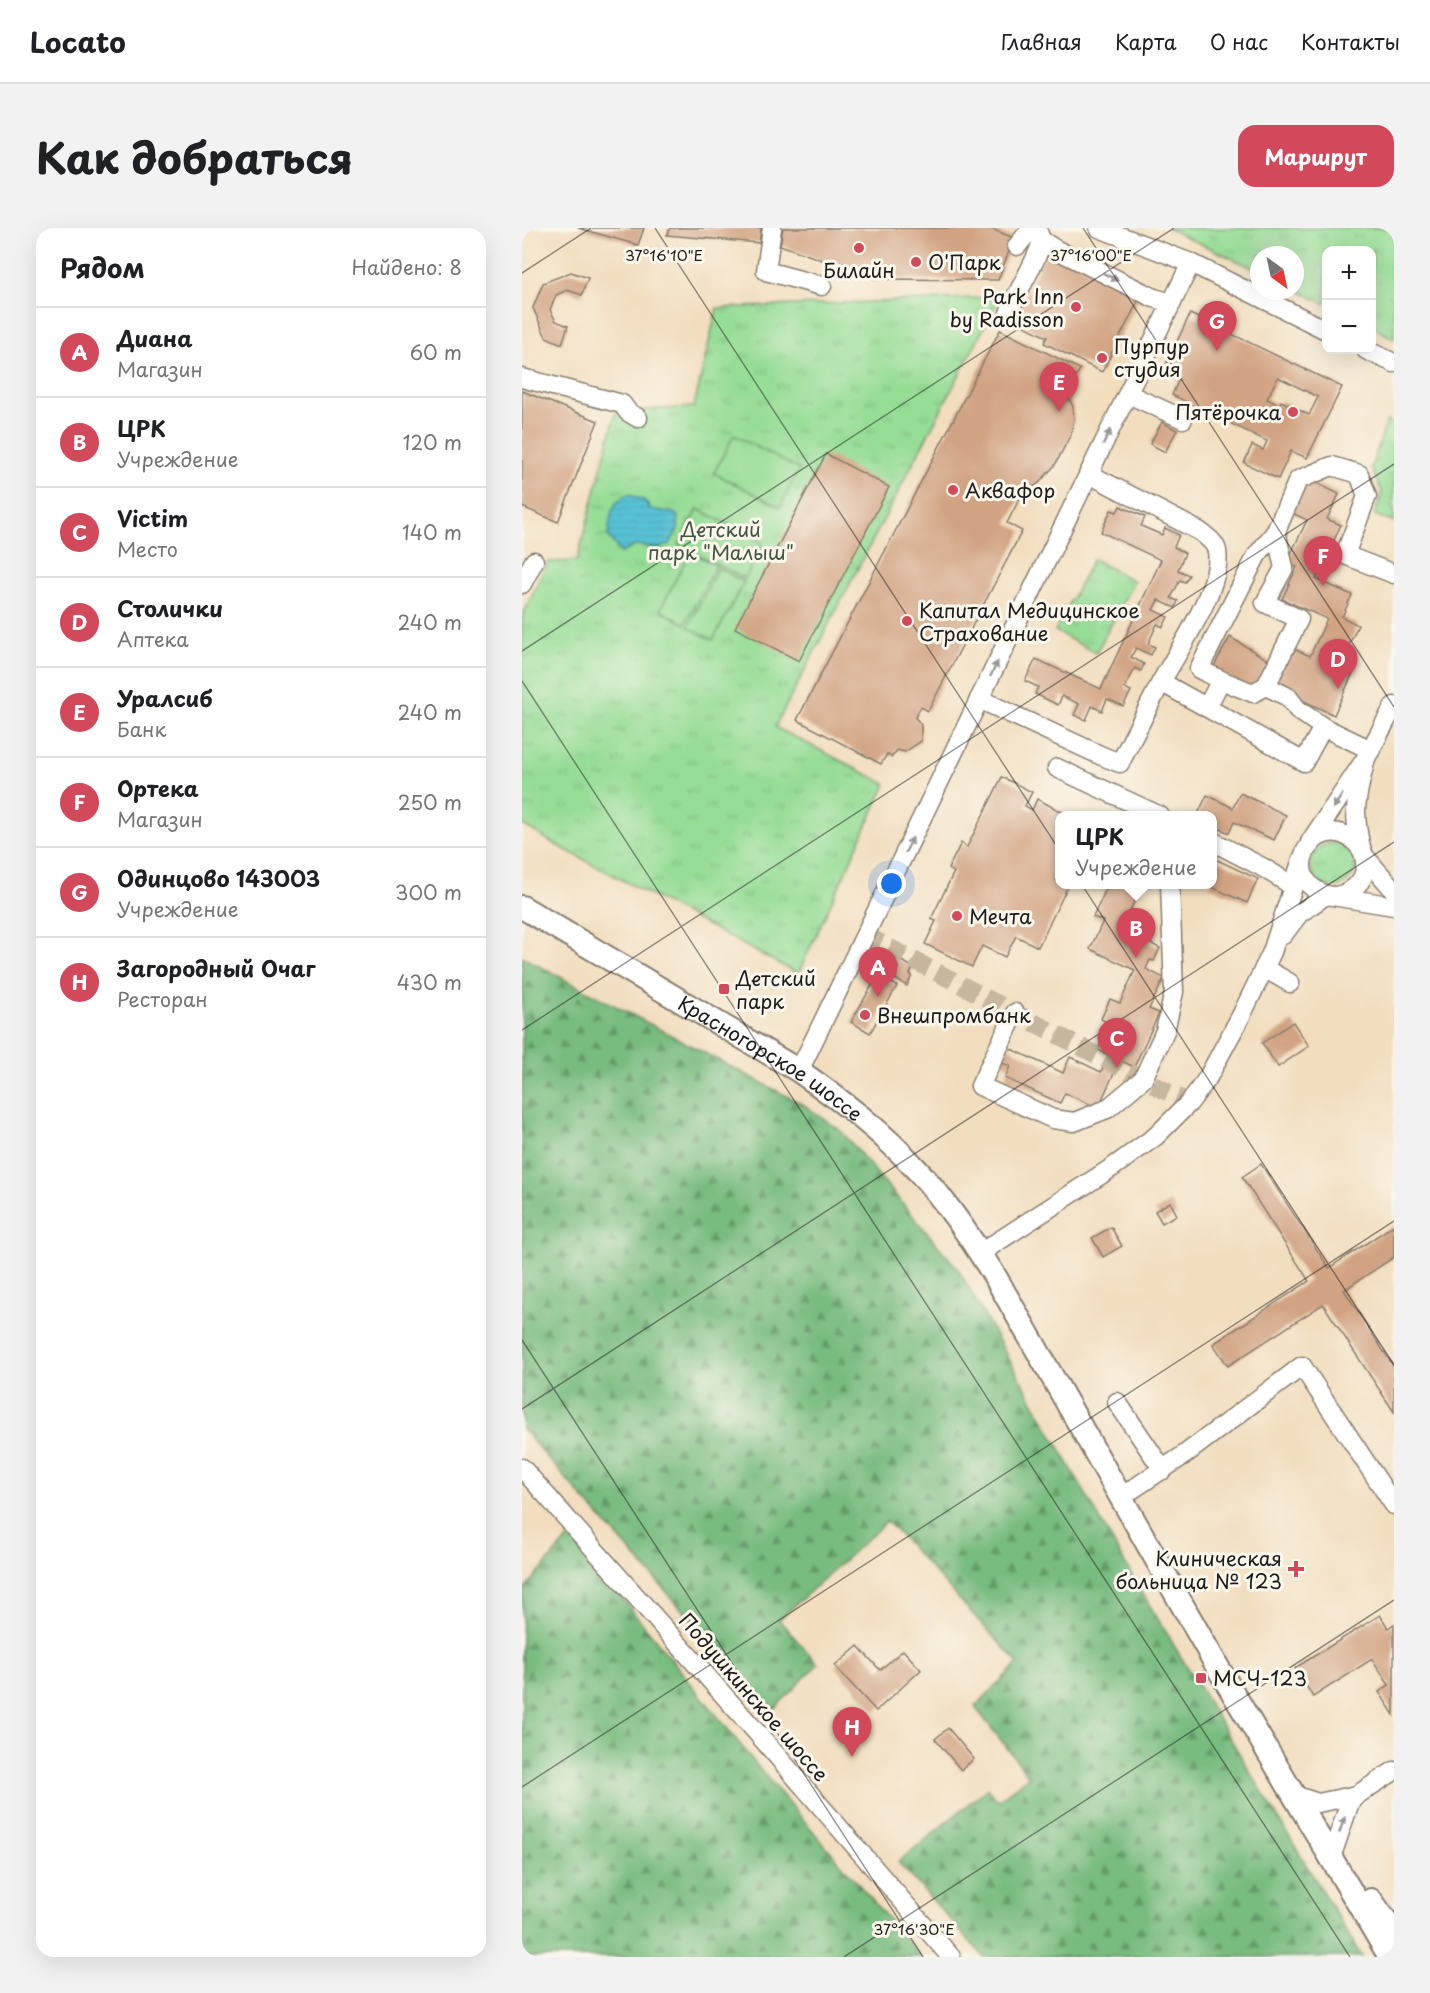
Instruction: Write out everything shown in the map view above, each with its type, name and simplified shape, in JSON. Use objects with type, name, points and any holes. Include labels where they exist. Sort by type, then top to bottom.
[{"type":"main road","name":"Красногорское шоссе","points":[[522,907],[799,1071],[837,1097],[898,1150],[932,1188],[980,1253],[1331,1858]]},
{"type":"main road","points":[[1331,1858],[1378,1907],[1394,1932]]},
{"type":"main road","points":[[1331,1858],[1390,1957]]},
{"type":"street","points":[[772,228],[766,271],[822,286]]},
{"type":"street","points":[[1099,228],[1191,263],[1322,328]]},
{"type":"street","points":[[1036,232],[1055,249],[1154,298],[1172,303]]},
{"type":"street","points":[[1017,246],[1036,232]]},
{"type":"street","points":[[1009,313],[1013,300],[1039,249],[1036,232]]},
{"type":"street","points":[[799,1071],[1191,263]]},
{"type":"street","points":[[1375,354],[1394,363]]},
{"type":"street","points":[[522,378],[622,404],[627,411],[638,418]]},
{"type":"street","points":[[1128,394],[1183,419]]},
{"type":"street","points":[[1276,531],[1284,568],[1265,603],[1299,619],[1266,686],[1253,693],[1199,669],[1257,555],[1276,531],[1298,480],[1332,466],[1359,474],[1367,496],[1345,555],[1394,574]]},
{"type":"street","points":[[980,699],[1102,756],[1120,762],[1211,592],[1217,550],[1211,540],[1199,531],[1089,474]]},
{"type":"street","points":[[522,584],[534,561]]},
{"type":"street","points":[[1207,707],[1221,680]]},
{"type":"street","points":[[1161,682],[1304,762],[1323,728]]},
{"type":"street","points":[[1266,686],[1288,697],[1298,710],[1323,728],[1368,754]]},
{"type":"street","points":[[1272,952],[1306,851],[1368,754],[1394,706]]},
{"type":"street","points":[[980,1253],[1113,1167],[1156,1136],[1189,1103],[1207,1079],[1272,952],[1299,914],[1328,896],[1347,893],[1360,882],[1364,874],[1363,853],[1356,811],[1358,791],[1368,754]]},
{"type":"street","points":[[1057,768],[1149,811]]},
{"type":"street","points":[[1394,890],[1349,837],[1332,832],[1324,834],[1306,851],[1304,875],[1307,882],[1318,892],[1328,896],[1394,906]]},
{"type":"street","points":[[1217,844],[1293,886]]},
{"type":"street","points":[[1015,1013],[980,1086],[1053,1119],[1074,1122],[1107,1109],[1143,1079],[1166,1032],[1174,992],[1170,889]]},
{"type":"street","points":[[1264,968],[1290,983]]},
{"type":"street","points":[[1121,1497],[1163,1470],[1302,1366],[1394,1504]]},
{"type":"street","points":[[1117,1402],[1163,1470]]},
{"type":"street","name":"Подушкинское шоссе","points":[[522,1468],[759,1735],[951,1957]]},
{"type":"street","points":[[1331,1858],[1349,1805],[1357,1795],[1394,1771]]},
{"type":"street","points":[[1294,1795],[1318,1803],[1357,1795]]},
{"type":"green space","points":[[1167,228],[1394,228],[1394,339],[1376,328],[1376,246],[1322,246],[1322,302],[1304,293],[1304,246],[1250,246],[1250,267]]},
{"type":"green space","name":"Детский парк \"Малыш\"","points":[[1000,297],[775,727],[886,784],[798,974],[553,843],[522,824],[522,617],[548,562],[577,561],[616,412],[694,407],[717,308]]},
{"type":"green space","points":[[1387,421],[1394,425],[1394,522],[1375,515],[1382,492],[1371,468]]},
{"type":"green space","points":[[734,435],[799,469],[780,507],[714,473]]},
{"type":"green space","points":[[698,509],[763,543],[745,579],[679,545]]},
{"type":"green space","points":[[690,552],[716,565],[685,624],[660,610]]},
{"type":"green space","points":[[1093,559],[1134,581],[1096,653],[1055,631]]},
{"type":"green space","points":[[718,568],[744,582],[713,640],[688,627]]},
{"type":"green space","points":[[1333,843],[1349,849],[1355,865],[1349,881],[1333,887],[1317,881],[1311,865],[1317,849]]},
{"type":"green space","points":[[522,957],[804,1105],[841,1131],[958,1269],[1135,1581],[1362,1957],[984,1957],[898,1862],[988,1788],[998,1801],[1029,1776],[975,1707],[1018,1663],[887,1521],[779,1620],[818,1664],[772,1711],[522,1429]]},
{"type":"green space","points":[[571,1535],[764,1774],[921,1957],[522,1957],[522,1592]]},
{"type":"water","points":[[628,494],[645,501],[650,509],[674,513],[678,517],[678,529],[670,544],[658,549],[637,545],[621,553],[608,536],[614,507]]},
{"type":"building","points":[[578,228],[644,228],[638,245]]},
{"type":"building","points":[[670,228],[761,228],[759,243],[667,235]]},
{"type":"building","name":"О'Парк","points":[[783,228],[989,228],[1014,238],[998,280],[876,279],[780,245]]},
{"type":"building","name":"Park Inn by Radisson","points":[[1048,249],[1141,295],[1102,372],[1044,343],[1047,337],[1012,320]]},
{"type":"building","points":[[571,272],[588,278],[582,295],[567,290],[556,295],[550,310],[556,321],[568,326],[562,344],[546,337],[533,308],[543,283]]},
{"type":"building","points":[[1190,314],[1342,387],[1307,458],[1291,451],[1278,479],[1244,463],[1252,445],[1263,450],[1267,441],[1172,395],[1179,379],[1163,371]],"holes":[[[1278,377],[1318,397],[1309,415],[1281,401],[1279,405],[1267,399]]]},
{"type":"building","points":[[1000,330],[1080,369],[1067,394],[1073,407],[1074,419],[1071,434],[1055,465],[1038,484],[1022,494],[1007,523],[1022,531],[928,711],[921,707],[915,717],[921,725],[921,741],[905,752],[897,750],[892,757],[887,754],[881,764],[797,720]]},
{"type":"building","points":[[522,391],[598,421],[558,522],[522,507]]},
{"type":"building","points":[[1162,422],[1177,430],[1165,452],[1150,444]]},
{"type":"building","points":[[826,454],[889,487],[799,661],[735,628]]},
{"type":"building","points":[[1308,479],[1339,494],[1327,519],[1341,525],[1316,579],[1352,595],[1342,617],[1358,625],[1342,660],[1356,666],[1334,715],[1271,686],[1290,647],[1310,656],[1327,619],[1282,599],[1297,567],[1287,562],[1307,520],[1292,513]]},
{"type":"building","points":[[1120,506],[1145,517],[1141,526],[1162,535],[1165,528],[1179,535],[1174,547],[1185,553],[1178,570],[1189,575],[1185,582],[1180,580],[1171,598],[1178,601],[1175,608],[1158,600],[1153,610],[1168,617],[1163,627],[1157,624],[1148,644],[1155,647],[1151,655],[1136,648],[1131,657],[1144,664],[1141,671],[1135,668],[1125,688],[1131,691],[1123,706],[1107,699],[1102,711],[1092,706],[1086,720],[1074,715],[1079,704],[1062,696],[1058,705],[1035,694],[1038,687],[1025,681],[1036,659],[1101,689],[1161,560],[1101,532],[1111,510],[1117,512]]},
{"type":"building","points":[[1230,637],[1270,661],[1252,691],[1213,668]]},
{"type":"building","points":[[1002,777],[1032,792],[1025,806],[1032,810],[1037,799],[1060,811],[1055,811],[1055,889],[1067,889],[1038,947],[1016,936],[1005,957],[982,946],[972,967],[925,944],[936,921],[931,919],[954,872],[948,869],[961,843],[967,847]]},
{"type":"building","points":[[1240,793],[1286,815],[1274,840],[1234,822],[1229,833],[1217,827],[1217,811],[1199,811],[1207,795],[1233,808]]},
{"type":"building","points":[[1217,860],[1258,879],[1247,903],[1216,889]]},
{"type":"building","points":[[1106,889],[1140,889],[1121,930],[1160,948],[1154,961],[1150,960],[1146,969],[1164,978],[1149,1009],[1159,1013],[1134,1067],[1120,1060],[1098,1108],[1065,1093],[1060,1103],[1005,1078],[1010,1066],[1000,1062],[1007,1047],[1063,1073],[1070,1057],[1101,1072],[1109,1055],[1098,1050],[1110,1024],[1101,1019],[1110,999],[1120,1003],[1135,970],[1090,949],[1103,921],[1093,917]]},
{"type":"building","points":[[894,957],[913,967],[907,986],[892,977],[898,967],[891,963]]},
{"type":"building","points":[[878,975],[897,986],[870,1033],[851,1022]]},
{"type":"building","points":[[1293,1022],[1309,1046],[1278,1067],[1262,1043]]},
{"type":"building","points":[[1261,1164],[1329,1268],[1394,1225],[1394,1257],[1344,1290],[1394,1367],[1394,1412],[1323,1304],[1228,1366],[1213,1344],[1309,1281],[1242,1177]]},
{"type":"building","points":[[1170,1202],[1177,1215],[1162,1223],[1155,1211]]},
{"type":"building","points":[[1111,1227],[1122,1246],[1103,1257],[1092,1238]]},
{"type":"building","points":[[1380,1615],[1388,1628],[1394,1624],[1394,1715],[1379,1692],[1389,1685],[1372,1659],[1313,1697],[1295,1668]]},
{"type":"building","points":[[858,1646],[880,1670],[903,1650],[921,1670],[876,1711],[835,1666]]},
{"type":"building","points":[[948,1728],[974,1759],[961,1770],[935,1739]]},
{"type":"tunnel","points":[[865,935],[1189,1103]]},
{"type":"place","name":"Билайн","points":[[859,248]]},
{"type":"place","name":"О'Парк","points":[[916,262]]},
{"type":"place","name":"Park Inn by Radisson","points":[[1076,307]]},
{"type":"place","name":"Одинцово 143003","points":[[1217,351]]},
{"type":"place","name":"Пурпур студия","points":[[1102,358]]},
{"type":"place","name":"Уралсиб","points":[[1059,412]]},
{"type":"place","name":"Пятёрочка","points":[[1293,412]]},
{"type":"place","name":"Аквафор","points":[[953,490]]},
{"type":"place","name":"Ортека","points":[[1323,586]]},
{"type":"place","name":"Капитал Медицинское Страхование","points":[[907,621]]},
{"type":"place","name":"Столички","points":[[1338,689]]},
{"type":"place","name":"Мечта","points":[[957,916]]},
{"type":"place","name":"ЦРК","points":[[1136,958]]},
{"type":"place","name":"Детский парк","points":[[724,989]]},
{"type":"place","name":"Диана","points":[[878,997]]},
{"type":"place","name":"Внешпромбанк","points":[[865,1015]]},
{"type":"place","name":"Victim","points":[[1117,1068]]},
{"type":"place","name":"Клиническая больница № 123","points":[[1296,1569]]},
{"type":"place","name":"МСЧ-123","points":[[1201,1678]]},
{"type":"place","name":"Загородный Очаг","points":[[852,1757]]}]
